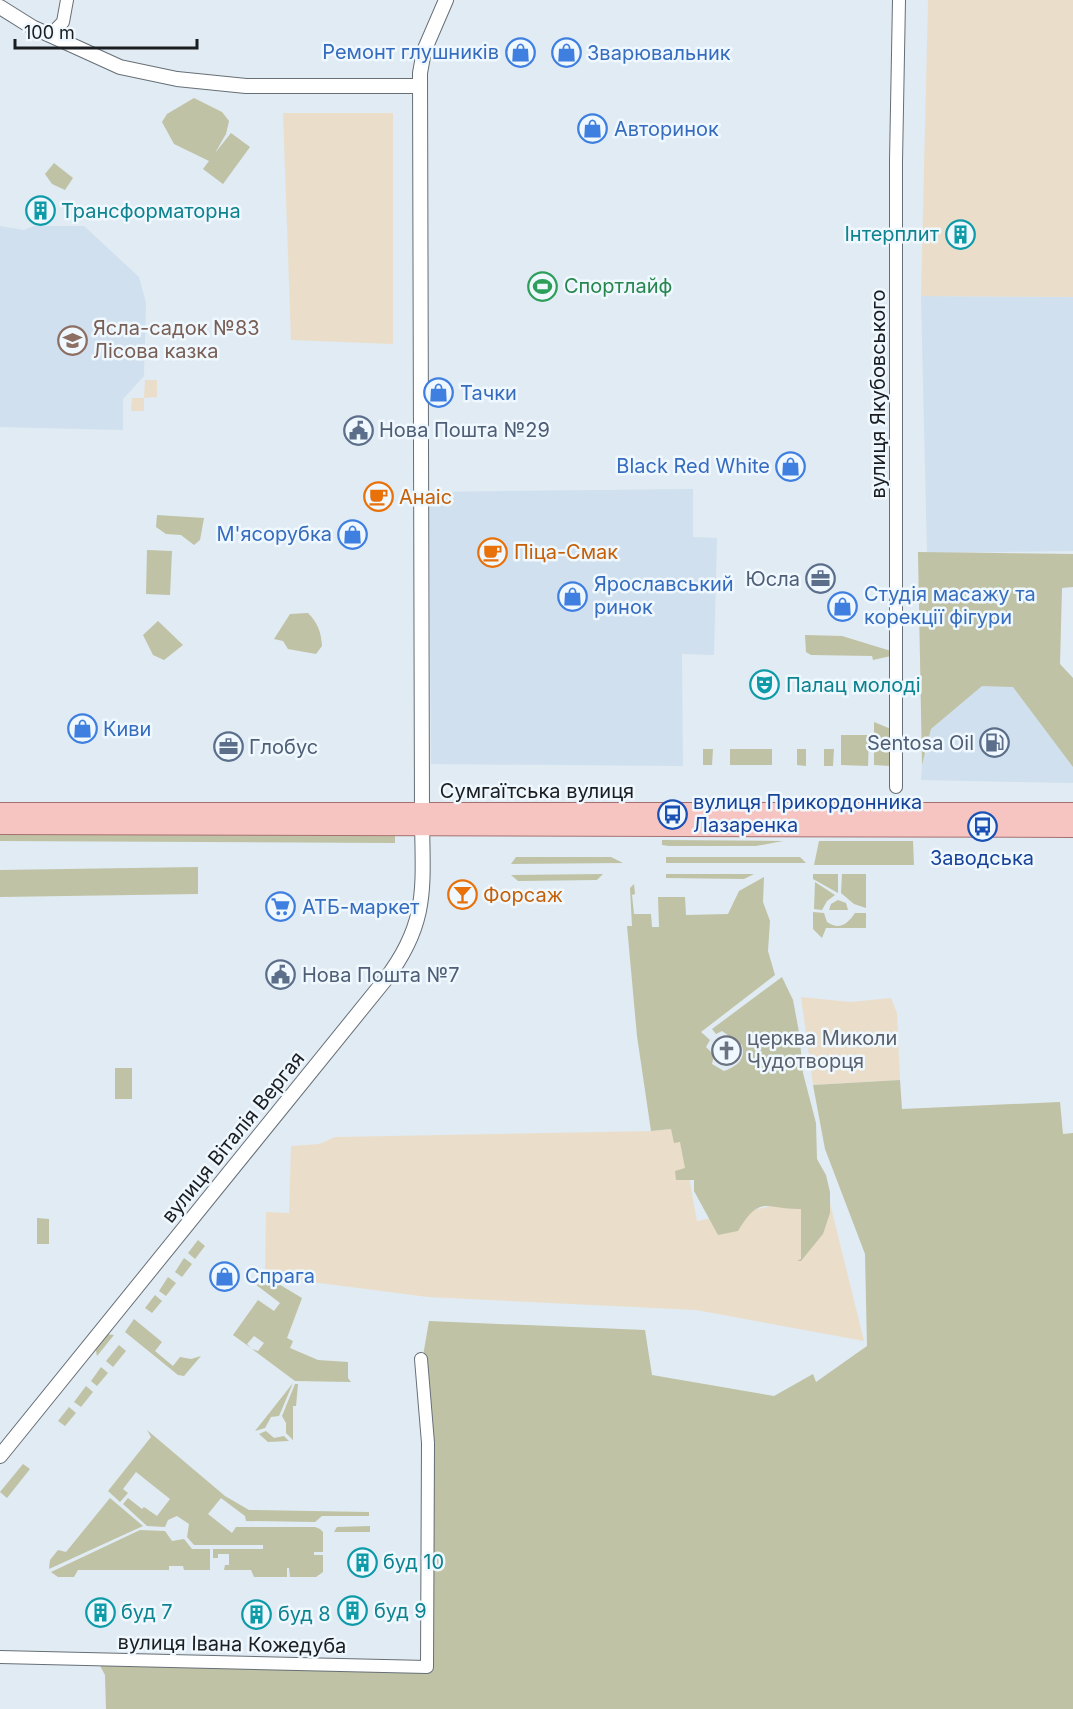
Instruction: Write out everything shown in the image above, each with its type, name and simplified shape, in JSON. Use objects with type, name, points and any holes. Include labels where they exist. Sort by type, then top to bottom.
[{"type":"main road","name":"Сумгаїтська вулиця","points":[[0,812],[1073,828]]},
{"type":"main road","name":"Сумгаїтська вулиця","points":[[0,825],[1073,812]]},
{"type":"street","points":[[50,35],[63,22],[67,0]]},
{"type":"street","points":[[422,819],[420,86],[424,51],[446,0]]},
{"type":"street","name":"вулиця Якубовського","points":[[896,787],[896,161],[899,0]]},
{"type":"street","points":[[0,7],[33,27],[120,67],[196,83],[246,86],[420,86]]},
{"type":"street","name":"вулиця Віталія Вергая","points":[[0,1456],[404,954],[420,914],[422,819]]},
{"type":"street","name":"вулиця Івана Кожедуба","points":[[0,1657],[427,1667],[428,1443],[421,1359]]},
{"type":"shaded area","points":[[928,0],[1073,0],[1073,297],[921,296]]},
{"type":"shaded area","points":[[283,113],[393,113],[393,344],[291,340]]},
{"type":"shaded area","name":"Ясла-садок №83 Лісова казка","points":[[0,226],[24,230],[34,226],[84,226],[139,277],[146,303],[144,376],[123,399],[123,430],[0,427]]},
{"type":"shaded area","points":[[921,296],[1073,297],[1073,551],[927,553]]},
{"type":"shaded area","points":[[145,380],[157,380],[157,397],[144,398]]},
{"type":"shaded area","points":[[132,398],[144,398],[144,411],[131,411]]},
{"type":"shaded area","name":"Ярославський ринок","points":[[693,489],[693,537],[717,538],[714,655],[682,654],[683,766],[431,764],[429,492]]},
{"type":"shaded area","points":[[981,686],[1013,686],[1073,766],[1073,783],[921,780],[922,765],[931,729]]},
{"type":"shaded area","points":[[801,997],[850,1002],[891,998],[897,1013],[900,1080],[813,1085]]},
{"type":"shaded area","points":[[680,1128],[697,1221],[828,1195],[864,1341],[696,1310],[428,1297],[265,1276],[266,1212],[289,1213],[291,1146],[319,1144],[335,1137],[651,1131]]},
{"type":"green space","points":[[194,98],[222,112],[229,121],[226,134],[215,153],[231,133],[250,147],[223,184],[203,169],[209,161],[174,144],[162,122],[167,114]]},
{"type":"green space","points":[[54,163],[73,178],[65,190],[52,184],[45,174]]},
{"type":"green space","points":[[157,515],[204,518],[200,540],[194,545],[181,535],[166,534],[156,527]]},
{"type":"green space","points":[[147,550],[172,551],[170,595],[146,594]]},
{"type":"green space","points":[[918,552],[1073,554],[1073,587],[1062,588],[1060,664],[1073,678],[1073,767],[1013,687],[982,686],[931,729],[922,765]]},
{"type":"green space","points":[[308,613],[317,624],[321,636],[322,646],[316,654],[288,649],[283,641],[274,639],[290,614]]},
{"type":"green space","points":[[158,621],[183,645],[164,660],[153,655],[143,635]]},
{"type":"green space","points":[[805,635],[842,636],[891,651],[891,656],[873,660],[872,656],[811,655],[806,652]]},
{"type":"green space","points":[[874,722],[891,729],[890,766],[874,765]]},
{"type":"green space","points":[[841,735],[869,735],[868,766],[841,765]]},
{"type":"green space","points":[[703,749],[713,749],[712,765],[703,765]]},
{"type":"green space","points":[[730,749],[772,749],[772,765],[730,765]]},
{"type":"green space","points":[[797,749],[806,749],[806,766],[797,765]]},
{"type":"green space","points":[[824,749],[834,749],[833,766],[824,766]]},
{"type":"green space","points":[[0,830],[395,832],[395,843],[0,841]]},
{"type":"green space","points":[[662,840],[783,841],[756,846],[669,846],[662,845]]},
{"type":"green space","points":[[819,841],[913,841],[914,865],[814,865]]},
{"type":"green space","points":[[516,857],[611,857],[623,863],[511,864]]},
{"type":"green space","points":[[666,857],[800,857],[806,863],[666,863]]},
{"type":"green space","points":[[198,867],[198,894],[0,897],[0,870]]},
{"type":"green space","points":[[603,874],[597,880],[518,881],[511,875]]},
{"type":"green space","points":[[666,874],[754,874],[744,879],[666,878]]},
{"type":"green space","points":[[813,874],[838,874],[838,893],[813,879]]},
{"type":"green space","points":[[842,874],[866,874],[866,908],[854,904],[841,893]]},
{"type":"green space","points":[[764,877],[763,902],[770,921],[768,951],[775,975],[701,1032],[710,1040],[706,1047],[714,1055],[712,1064],[724,1071],[736,1065],[743,1055],[742,1045],[722,1031],[716,1034],[712,1029],[782,977],[793,1000],[803,1073],[816,1123],[817,1159],[826,1175],[830,1192],[830,1213],[823,1234],[801,1261],[797,1261],[801,1259],[801,1209],[765,1206],[752,1212],[738,1231],[718,1235],[694,1191],[694,1180],[676,1180],[675,1171],[685,1168],[680,1142],[674,1143],[671,1129],[651,1131],[637,1036],[627,926],[632,926],[630,888],[634,884],[635,894],[632,895],[634,914],[651,914],[652,927],[659,927],[658,897],[685,897],[686,915],[728,914],[739,891]]},
{"type":"green space","points":[[815,882],[835,895],[827,901],[822,910],[814,909]]},
{"type":"green space","points":[[838,900],[846,903],[848,910],[829,910],[831,904]]},
{"type":"green space","points":[[813,912],[824,913],[827,922],[835,926],[843,925],[855,913],[866,913],[866,928],[826,928],[822,938],[813,929]]},
{"type":"green space","points":[[115,1068],[132,1068],[132,1099],[115,1099]]},
{"type":"green space","points":[[900,1080],[902,1109],[1060,1102],[1063,1134],[1073,1133],[1073,1709],[106,1709],[105,1675],[97,1660],[427,1667],[423,1356],[429,1321],[645,1330],[652,1375],[774,1396],[813,1374],[816,1382],[867,1346],[865,1254],[825,1149],[813,1085]]},
{"type":"green space","points":[[37,1218],[49,1219],[49,1244],[37,1244]]},
{"type":"green space","points":[[198,1240],[205,1246],[195,1259],[188,1253]]},
{"type":"green space","points":[[184,1258],[192,1264],[182,1277],[175,1272]]},
{"type":"green space","points":[[262,1274],[302,1298],[287,1338],[293,1341],[290,1348],[318,1360],[348,1362],[348,1378],[351,1382],[295,1381],[252,1349],[258,1351],[264,1343],[254,1336],[247,1344],[251,1348],[233,1335],[258,1300],[274,1311],[280,1303],[255,1284]]},
{"type":"green space","points":[[168,1277],[176,1283],[166,1296],[159,1291]]},
{"type":"green space","points":[[155,1295],[162,1301],[152,1313],[145,1308]]},
{"type":"green space","points":[[134,1319],[162,1342],[155,1351],[173,1366],[180,1357],[191,1359],[201,1356],[184,1376],[178,1375],[125,1332]]},
{"type":"green space","points":[[105,1334],[114,1335],[97,1356],[95,1346]]},
{"type":"green space","points":[[119,1345],[126,1351],[113,1367],[106,1361]]},
{"type":"green space","points":[[101,1367],[108,1373],[97,1386],[91,1381]]},
{"type":"green space","points":[[293,1383],[279,1416],[271,1417],[265,1428],[255,1431]]},
{"type":"green space","points":[[295,1384],[298,1384],[296,1406],[293,1406],[293,1440],[286,1433],[286,1423],[282,1416]]},
{"type":"green space","points":[[86,1386],[93,1392],[81,1407],[74,1402]]},
{"type":"green space","points":[[69,1407],[76,1413],[65,1426],[58,1421]]},
{"type":"green space","points":[[147,1430],[225,1496],[249,1510],[369,1512],[369,1516],[322,1516],[315,1522],[246,1521],[245,1516],[221,1498],[208,1514],[232,1533],[236,1527],[315,1527],[323,1532],[323,1552],[314,1552],[314,1555],[323,1555],[323,1572],[316,1577],[290,1577],[289,1568],[287,1568],[287,1577],[254,1577],[251,1570],[224,1570],[225,1565],[229,1565],[229,1554],[218,1554],[218,1558],[213,1558],[213,1549],[263,1549],[263,1545],[194,1545],[187,1537],[189,1524],[177,1516],[168,1520],[165,1527],[147,1526],[123,1504],[128,1498],[142,1509],[144,1507],[157,1516],[170,1499],[136,1472],[123,1489],[128,1493],[120,1502],[108,1491],[151,1437]]},
{"type":"green space","points":[[266,1431],[274,1438],[284,1436],[289,1441],[268,1442],[259,1434]]},
{"type":"green space","points":[[23,1464],[30,1469],[7,1498],[0,1492]]},
{"type":"green space","points":[[110,1498],[143,1526],[49,1569],[50,1560],[58,1550],[66,1552]]},
{"type":"green space","points":[[370,1526],[370,1532],[334,1532],[337,1527]]},
{"type":"green space","points":[[140,1530],[165,1531],[172,1541],[184,1539],[192,1549],[210,1549],[210,1570],[184,1570],[183,1566],[169,1566],[169,1570],[78,1570],[74,1577],[58,1577],[51,1572]]},
{"type":"place","name":"Ремонт глушників","points":[[520,52]]},
{"type":"place","name":"Зварювальник","points":[[566,53]]},
{"type":"place","name":"Авторинок","points":[[593,129]]},
{"type":"place","name":"Трансформаторна","points":[[40,211]]},
{"type":"place","name":"Інтерплит","points":[[960,234]]},
{"type":"place","name":"Спортлайф","points":[[543,286]]},
{"type":"place","name":"Ясла-садок №83 Лісова казка","points":[[72,340]]},
{"type":"place","name":"Тачки","points":[[439,393]]},
{"type":"place","name":"Нова Пошта №29","points":[[358,430]]},
{"type":"place","name":"Black Red White","points":[[791,466]]},
{"type":"place","name":"Анаіс","points":[[378,497]]},
{"type":"place","name":"М'ясорубка","points":[[353,534]]},
{"type":"place","name":"Піца-Смак","points":[[493,552]]},
{"type":"place","name":"Юсла","points":[[821,579]]},
{"type":"place","name":"Ярославський ринок","points":[[573,596]]},
{"type":"place","name":"Студія масажу та корекції фігури","points":[[843,606]]},
{"type":"place","name":"Палац молоді","points":[[765,685]]},
{"type":"place","name":"Киви","points":[[82,729]]},
{"type":"place","name":"Sentosa Oil","points":[[995,743]]},
{"type":"place","name":"Глобус","points":[[228,747]]},
{"type":"place","name":"вулиця Прикордонника Лазаренка","points":[[672,814]]},
{"type":"place","name":"Заводська","points":[[982,827]]},
{"type":"place","name":"Форсаж","points":[[462,895]]},
{"type":"place","name":"АТБ-маркет","points":[[281,907]]},
{"type":"place","name":"Нова Пошта №7","points":[[281,975]]},
{"type":"place","name":"церква Миколи Чудотворця","points":[[726,1050]]},
{"type":"place","name":"Спрага","points":[[224,1276]]},
{"type":"place","name":"буд 10","points":[[362,1562]]},
{"type":"place","name":"буд 9","points":[[353,1611]]},
{"type":"place","name":"буд 7","points":[[100,1612]]},
{"type":"place","name":"буд 8","points":[[257,1614]]}]
